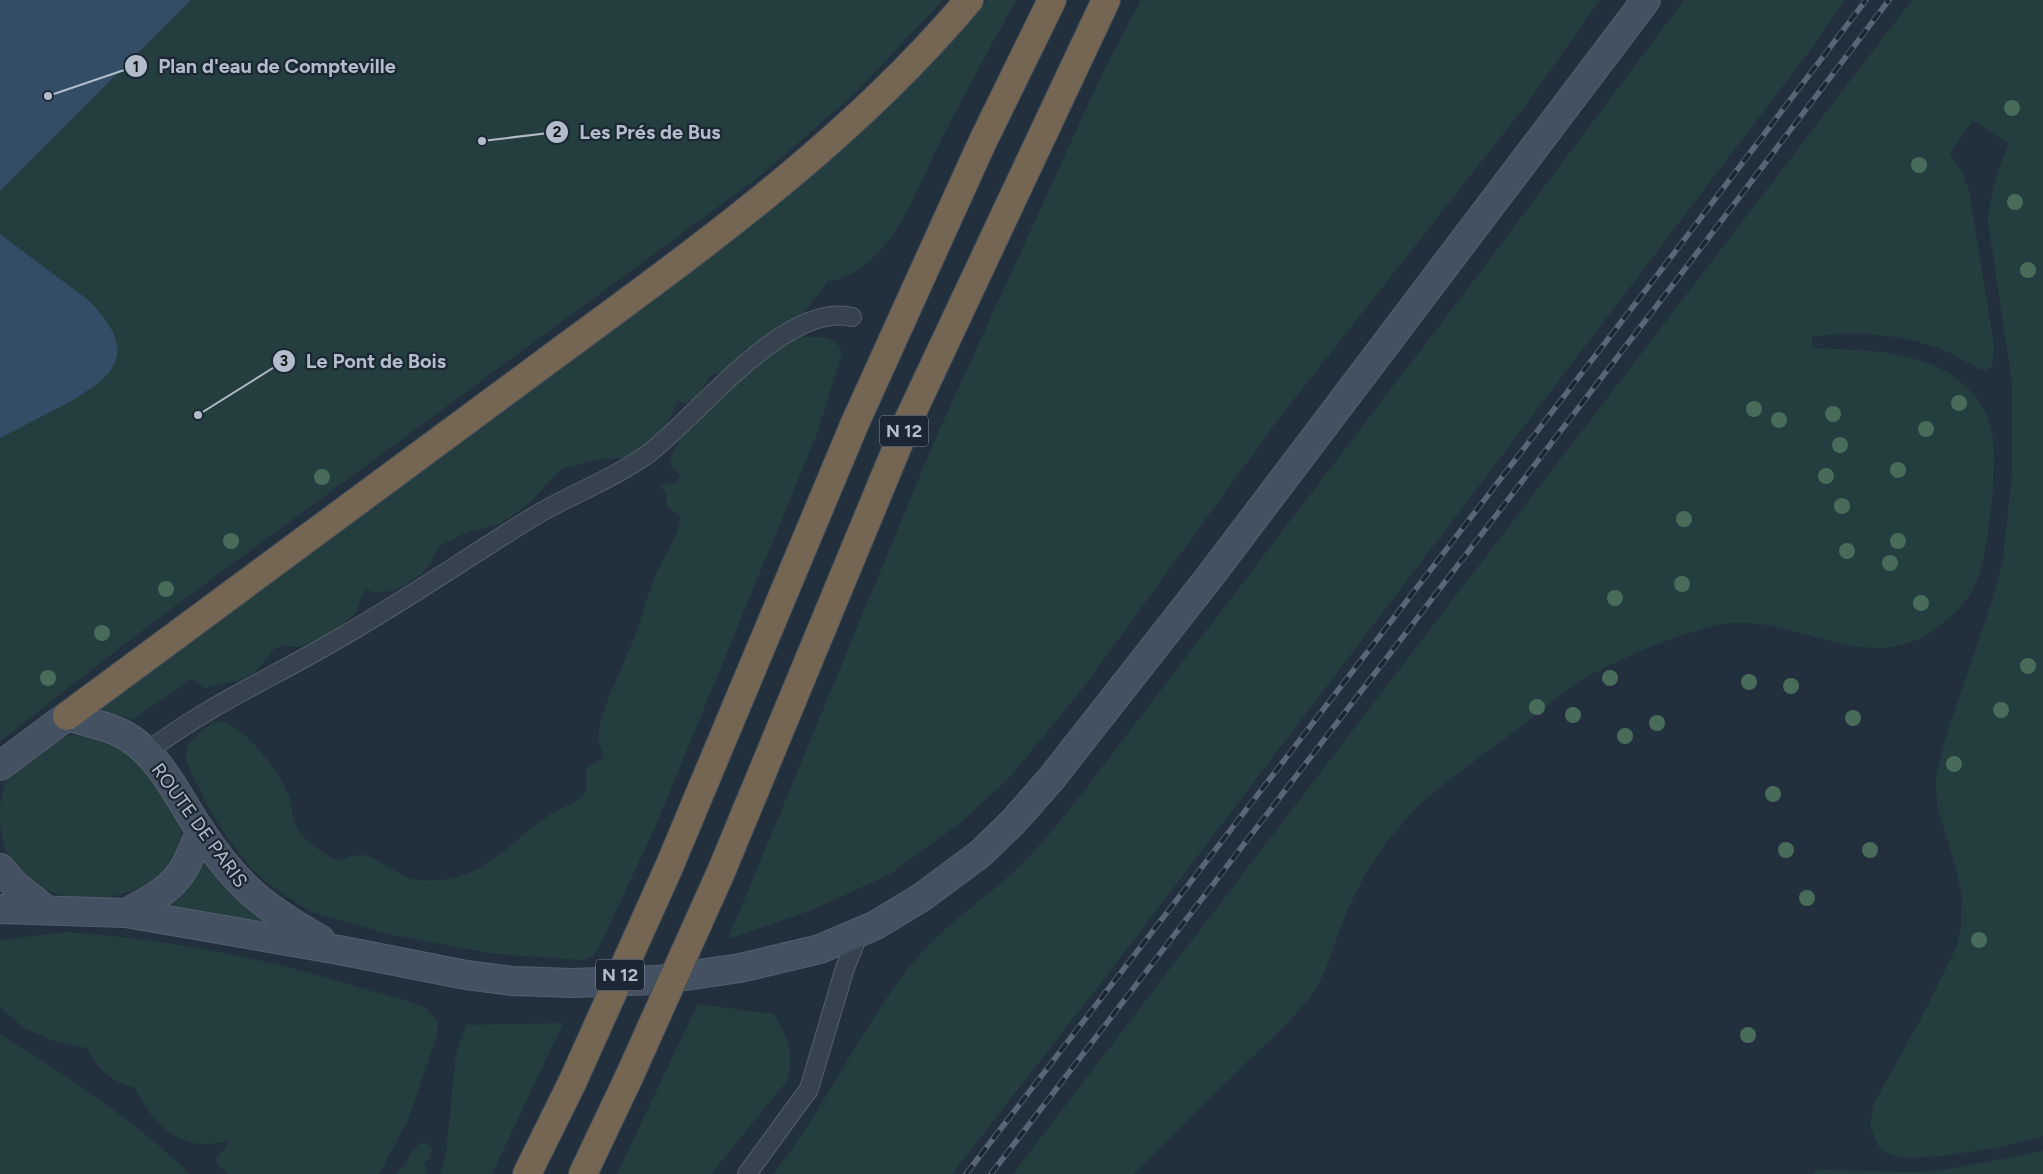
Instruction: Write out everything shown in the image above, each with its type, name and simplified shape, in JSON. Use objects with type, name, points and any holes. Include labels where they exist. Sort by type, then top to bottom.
[{"type":"highway","points":[[67,716],[640,292],[769,194],[847,128],[908,68],[969,0]]},
{"type":"highway","name":"N 12","points":[[527,1174],[572,1083],[669,867],[855,422],[982,143],[1052,0]]},
{"type":"highway","name":"N 12","points":[[582,1174],[630,1077],[721,872],[908,421],[1106,0]]},
{"type":"street","points":[[1,909],[126,913],[489,978],[534,982],[626,982],[692,975],[782,959],[820,949],[859,933],[915,902],[968,864],[1000,835],[1051,779],[1217,567],[1646,0]]},
{"type":"street","name":"ROUTE DE PARIS","points":[[67,716],[118,732],[147,752],[165,775],[200,832],[231,872],[258,901],[290,923],[339,950]]},
{"type":"street","points":[[0,766],[67,716]]},
{"type":"street","points":[[126,913],[167,889],[179,878],[188,864],[200,832]]},
{"type":"street","points":[[0,868],[15,885],[45,909]]},
{"type":"lane","points":[[147,752],[186,723],[332,643],[540,513],[647,454],[717,387],[753,358],[796,329],[823,317],[844,315],[852,317]]},
{"type":"lane","points":[[747,1174],[809,1089],[845,968],[859,933]]},
{"type":"green space","points":[[191,0],[943,0],[852,96],[760,176],[152,623],[0,741],[0,438],[89,391],[117,352],[113,337],[106,323],[87,299],[0,234],[0,191]]},
{"type":"green space","points":[[987,0],[1016,0],[946,129],[907,211],[893,235],[866,264],[852,274],[828,281],[805,311],[762,345],[745,349],[721,373],[709,376],[699,396],[685,404],[678,401],[660,436],[626,458],[599,459],[561,469],[532,500],[511,517],[497,525],[467,532],[439,546],[430,564],[421,574],[402,587],[376,593],[365,589],[356,612],[333,634],[298,647],[285,646],[275,648],[255,672],[241,680],[205,688],[191,679],[132,720],[98,708],[784,200],[885,110]]},
{"type":"green space","points":[[1141,0],[1600,0],[1526,105],[1277,421],[1083,688],[1010,777],[960,823],[890,874],[812,910],[728,939],[934,442],[1103,72]]},
{"type":"green space","points":[[1684,0],[1845,0],[1811,49],[1114,966],[952,1174],[773,1174],[810,1121],[896,984],[926,948],[948,927],[996,888],[1027,859],[1080,796],[1478,275]]},
{"type":"green space","points":[[1912,0],[2043,0],[2043,1136],[1995,1148],[1943,1156],[1908,1158],[1897,1157],[1883,1151],[1878,1145],[1870,1126],[1874,1103],[1924,1013],[1957,946],[1961,925],[1962,897],[1957,872],[1937,805],[1936,777],[1943,745],[1991,604],[2003,561],[2012,471],[2012,383],[1988,222],[1990,201],[1995,182],[2009,144],[1973,120],[1950,154],[1963,173],[1969,190],[1994,345],[1992,367],[1985,370],[1979,369],[1959,357],[1925,343],[1893,337],[1842,334],[1812,337],[1812,348],[1871,351],[1929,363],[1962,383],[1985,411],[1992,432],[1994,448],[1993,491],[1987,539],[1977,579],[1971,593],[1959,608],[1934,630],[1909,643],[1885,648],[1860,647],[1759,624],[1733,623],[1683,635],[1649,647],[1594,673],[1564,693],[1448,781],[1409,816],[1383,848],[1361,882],[1344,919],[1326,968],[1312,994],[1297,1013],[1134,1174],[1013,1174]]},
{"type":"green space","points":[[800,336],[830,339],[839,346],[842,353],[818,431],[656,825],[599,947],[593,956],[583,960],[495,954],[388,934],[311,912],[267,883],[252,869],[210,811],[186,761],[187,744],[213,722],[223,723],[235,728],[258,749],[285,787],[296,826],[311,844],[338,861],[356,855],[368,856],[412,879],[441,880],[476,870],[504,851],[549,815],[580,798],[586,789],[587,767],[604,757],[598,739],[602,716],[637,630],[660,565],[679,525],[681,517],[666,506],[667,493],[660,487],[669,482],[673,485],[680,476],[671,466],[673,453],[698,419],[717,401],[784,343]]},
{"type":"green space","points":[[71,735],[106,741],[130,755],[147,773],[180,823],[182,840],[172,863],[160,875],[137,889],[119,895],[99,898],[79,898],[59,894],[41,888],[25,877],[12,863],[6,851],[1,832],[0,812],[2,792],[8,777],[15,769],[46,747]]},
{"type":"green space","points":[[206,861],[267,921],[272,932],[162,909],[192,883]]},
{"type":"green space","points":[[67,932],[105,935],[216,951],[288,967],[402,999],[426,1008],[438,1023],[437,1036],[408,1120],[379,1174],[229,1174],[218,1165],[216,1159],[230,1141],[202,1144],[191,1142],[170,1133],[146,1108],[135,1088],[119,1082],[106,1074],[96,1063],[87,1048],[54,1041],[24,1028],[0,1007],[0,940]]},
{"type":"green space","points":[[698,1004],[773,1014],[783,1030],[789,1046],[790,1064],[786,1082],[711,1174],[617,1174]]},
{"type":"green space","points":[[563,1023],[492,1174],[440,1174],[446,1153],[456,1053],[466,1025]]},
{"type":"green space","points":[[0,1034],[74,1082],[122,1117],[146,1135],[190,1174],[0,1174]]},
{"type":"green space","points":[[424,1142],[432,1149],[429,1159],[424,1163],[428,1174],[395,1174],[405,1164],[415,1148]]},
{"type":"green space","points":[[2043,1151],[2043,1174],[1811,1174],[1815,1171],[1823,1170],[1913,1172],[1943,1170]]},
{"type":"water","points":[[0,0],[191,0],[0,191]]},
{"type":"water","points":[[0,234],[87,299],[104,318],[114,334],[117,348],[115,361],[108,373],[97,384],[62,406],[0,438]]},
{"type":"railway","points":[[966,1174],[1665,265],[1866,0]]},
{"type":"railway","points":[[991,1174],[1889,0]]},
{"type":"place","name":"Plan d'eau de Compteville","points":[[48,96]]},
{"type":"place","name":"Les Prés de Bus","points":[[482,141]]},
{"type":"place","name":"Le Pont de Bois","points":[[198,415]]}]
